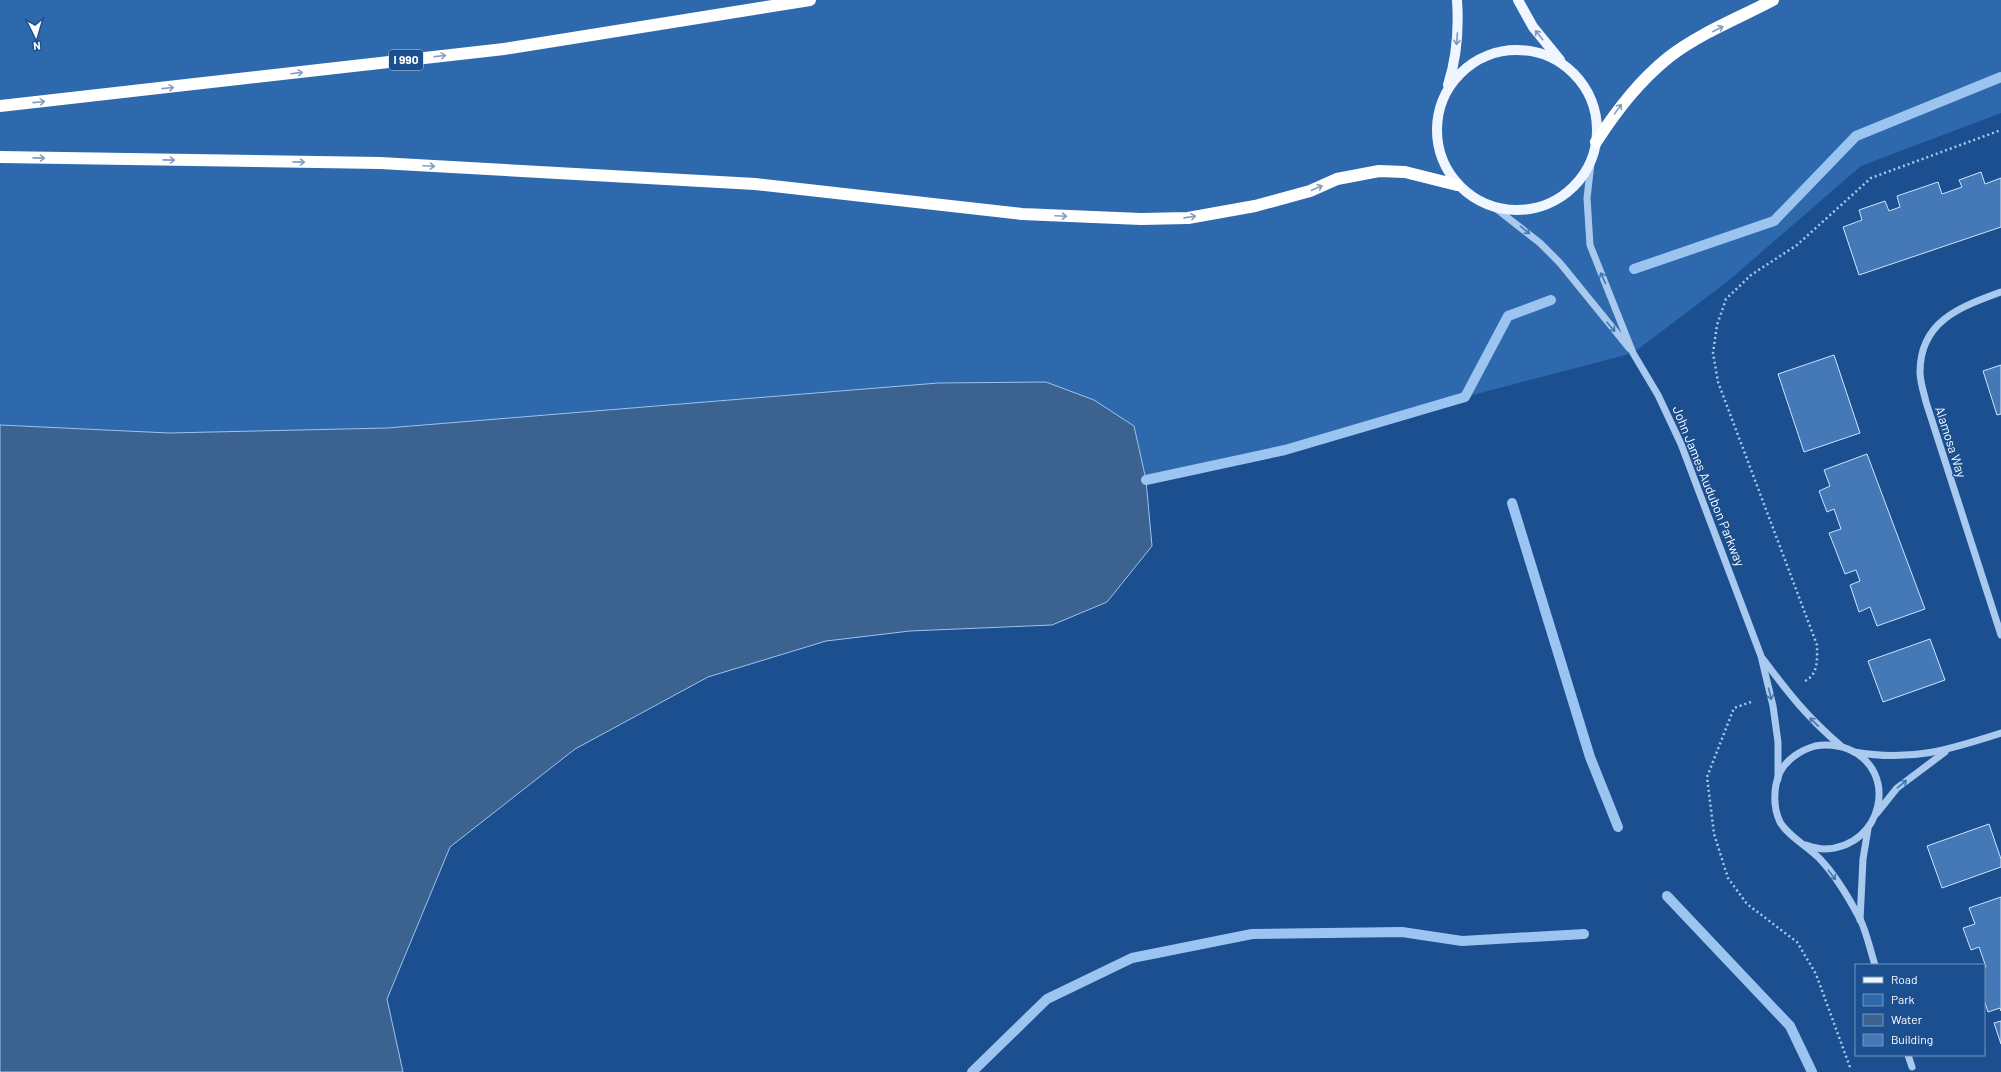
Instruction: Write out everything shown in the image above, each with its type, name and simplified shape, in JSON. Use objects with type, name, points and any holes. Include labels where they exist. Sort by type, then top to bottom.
[{"type":"highway","name":"I 990","points":[[0,106],[504,49],[810,0]]},
{"type":"highway","points":[[1596,142],[1618,108],[1642,81],[1670,57],[1704,36],[1773,0]]},
{"type":"highway","points":[[0,157],[404,164],[755,184],[1022,214],[1141,220],[1188,218],[1255,206],[1310,191],[1337,179],[1379,170],[1405,172],[1457,185]]},
{"type":"main road","points":[[1457,0],[1459,22],[1457,47],[1447,89],[1437,113],[1436,139],[1443,164],[1457,185],[1478,201],[1502,210],[1528,210],[1553,202],[1575,186],[1591,163],[1598,137],[1595,109],[1584,84],[1564,64],[1532,27],[1518,0]]},
{"type":"main road","points":[[1447,89],[1463,69],[1485,55],[1512,49],[1539,52],[1564,64]]},
{"type":"street","name":"John James Audubon Parkway","points":[[1591,163],[1587,198],[1590,245],[1633,353],[1658,395],[1681,444],[1761,656],[1770,695],[1778,742],[1778,779]]},
{"type":"street","points":[[1494,207],[1540,243],[1560,263],[1633,353]]},
{"type":"street","name":"Alamosa Way","points":[[2001,292],[1962,307],[1939,323],[1924,345],[1920,372],[1926,402],[2001,635]]},
{"type":"street","points":[[1761,656],[1808,716],[1843,748]]},
{"type":"street","points":[[1875,964],[1860,920],[1840,885],[1821,860],[1806,845],[1792,836],[1781,823],[1775,806],[1774,788],[1780,772],[1791,758],[1806,749],[1822,745],[1878,756],[1911,756],[1946,750],[2001,733]]},
{"type":"street","points":[[1860,920],[1863,859],[1868,829],[1876,814],[1897,788],[1946,750]]},
{"type":"street","points":[[1854,752],[1868,764],[1876,779],[1879,796],[1876,814]]},
{"type":"street","points":[[1806,845],[1822,849],[1839,847],[1854,841],[1868,829]]},
{"type":"street","points":[[1908,1056],[1912,1067]]},
{"type":"path","points":[[1787,691],[1811,678],[1817,665],[1817,645],[1718,382],[1713,353],[1717,325],[1726,299],[1751,275],[1797,245],[1871,178],[2001,130]]},
{"type":"path","points":[[1770,695],[1734,708],[1707,777],[1714,834],[1728,878],[1747,904],[1796,942],[1816,974],[1850,1070]]},
{"type":"green space","points":[[0,0],[2001,0],[2001,113],[1861,166],[1727,282],[1633,353],[1465,397],[1285,450],[1146,480],[1134,426],[938,383],[387,428],[169,433],[0,425]]},
{"type":"water","points":[[1046,382],[1094,400],[1134,426],[1146,480],[1152,546],[1107,602],[1052,625],[910,631],[826,641],[708,677],[575,749],[450,847],[387,999],[403,1072],[0,1072],[0,425],[169,433],[387,428],[938,383]]},
{"type":"building","points":[[1981,172],[1985,184],[2001,178],[2001,227],[1859,275],[1843,227],[1862,220],[1859,210],[1885,201],[1889,211],[1900,207],[1897,196],[1938,182],[1942,194],[1962,187],[1959,180]]},
{"type":"building","points":[[1834,355],[1860,433],[1804,452],[1778,374]]},
{"type":"building","points":[[2001,365],[2001,414],[1997,415],[1983,371]]},
{"type":"building","points":[[1867,454],[1925,609],[1877,626],[1870,607],[1859,612],[1850,585],[1860,581],[1856,570],[1845,574],[1829,533],[1841,529],[1834,509],[1827,512],[1819,491],[1830,486],[1824,470]]},
{"type":"building","points":[[1930,639],[1945,680],[1883,702],[1868,661]]},
{"type":"building","points":[[1989,824],[2001,859],[2001,867],[1942,888],[1927,846]]},
{"type":"building","points":[[2001,897],[2001,1011],[2000,1008],[1988,1012],[1985,1003],[1986,967],[1979,947],[1971,950],[1963,928],[1975,924],[1969,908]]},
{"type":"building","points":[[2001,1021],[2001,1044],[1994,1023]]},
{"type":"waterway","points":[[1634,269],[1774,221],[1856,136],[2001,77]]},
{"type":"waterway","points":[[1146,480],[1285,450],[1465,397],[1508,316],[1551,300]]},
{"type":"waterway","points":[[1512,503],[1590,757],[1618,827]]},
{"type":"waterway","points":[[1667,896],[1790,1026],[1812,1072]]},
{"type":"waterway","points":[[972,1072],[1047,999],[1132,958],[1252,934],[1402,932],[1462,941],[1584,934]]}]
